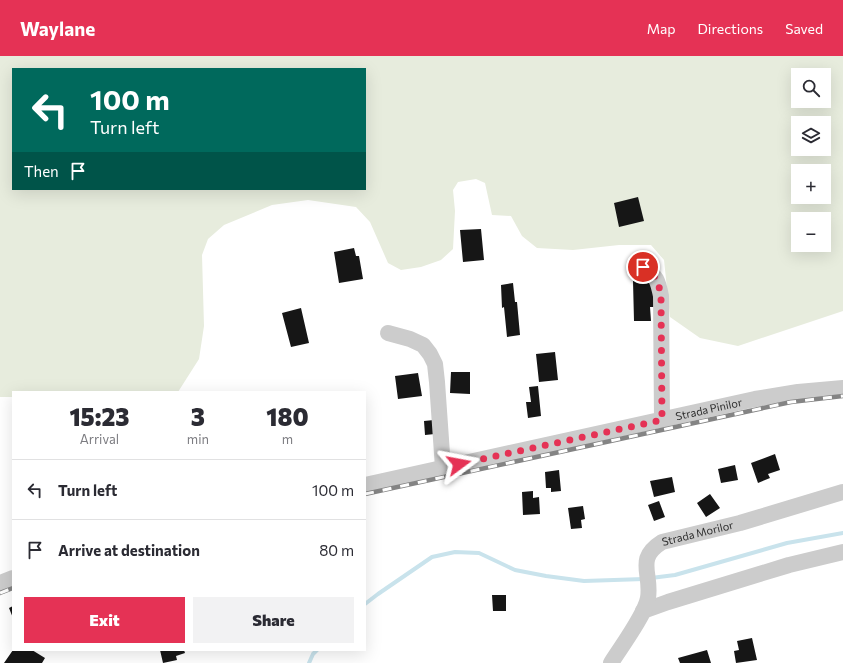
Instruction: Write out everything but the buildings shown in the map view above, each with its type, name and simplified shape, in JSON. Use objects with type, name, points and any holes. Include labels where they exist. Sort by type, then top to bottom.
[{"type":"street","points":[[643,267],[651,272],[658,280],[661,296],[662,420]]},
{"type":"street","points":[[388,333],[410,339],[422,345],[430,354],[435,364],[443,468]]},
{"type":"street","name":"Strada Pinilor","points":[[366,485],[762,398],[798,392],[843,388]]},
{"type":"street","name":"Strada Morilor","points":[[646,604],[646,559],[654,547],[662,542],[740,523],[843,492]]},
{"type":"street","points":[[611,663],[646,604],[843,552]]},
{"type":"street","points":[[0,583],[12,578]]},
{"type":"shaded area","points":[[0,56],[843,56],[843,311],[738,346],[700,338],[670,317],[664,260],[651,245],[619,245],[573,250],[537,248],[522,236],[511,216],[492,215],[485,183],[476,179],[458,182],[453,190],[455,211],[453,249],[441,260],[421,267],[401,270],[388,263],[370,222],[356,207],[308,200],[272,205],[224,225],[208,239],[202,255],[204,326],[199,359],[179,391],[12,391],[12,397],[0,397]]},
{"type":"waterway","points":[[651,578],[675,575],[787,543],[843,533]]},
{"type":"waterway","points":[[366,603],[432,557],[455,552],[479,553],[515,570],[546,576],[584,581],[644,579]]},
{"type":"waterway","points":[[309,663],[316,651]]},
{"type":"railway","points":[[366,494],[791,402],[843,396]]},
{"type":"railway","points":[[0,593],[12,588]]},
{"type":"route","points":[[459,464],[662,420],[661,296],[658,280],[651,272],[643,267]]}]
